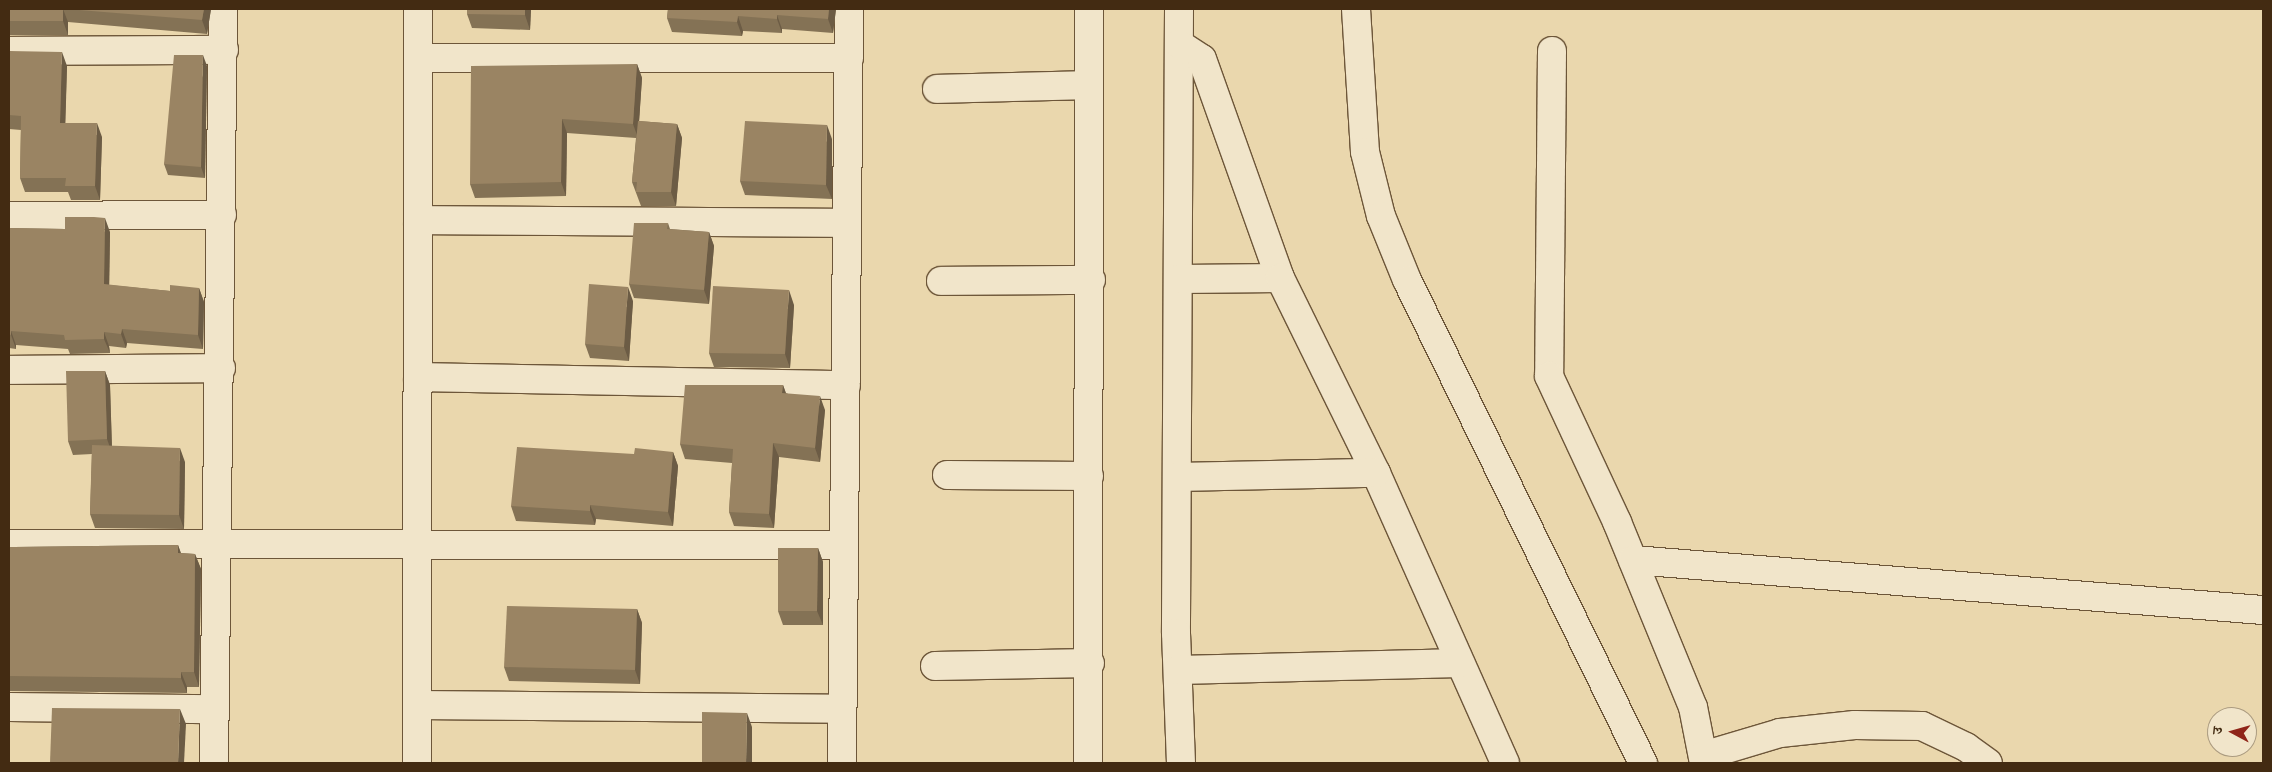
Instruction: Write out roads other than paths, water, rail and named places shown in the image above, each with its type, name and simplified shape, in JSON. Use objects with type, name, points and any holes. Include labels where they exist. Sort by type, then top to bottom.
[{"type":"street","points":[[214,763],[219,547],[224,9]]},
{"type":"street","points":[[417,763],[418,9]]},
{"type":"street","points":[[842,763],[842,545],[846,385],[849,9]]},
{"type":"street","points":[[1088,763],[1091,280],[1088,85],[1089,9]]},
{"type":"street","points":[[1178,9],[1179,279],[1177,477],[1178,670],[1181,763]]},
{"type":"street","points":[[1356,9],[1365,152],[1382,216],[1407,280],[1643,763]]},
{"type":"street","points":[[1179,44],[1190,47],[1202,59],[1280,278],[1376,473],[1504,763]]},
{"type":"street","points":[[9,51],[224,50]]},
{"type":"street","points":[[1552,51],[1549,376],[1633,560],[1693,707],[1703,760],[1780,732],[1855,725],[1922,726],[1966,746],[1988,763]]},
{"type":"street","points":[[418,58],[849,58]]},
{"type":"street","points":[[937,88],[1088,85]]},
{"type":"street","points":[[9,216],[222,215]]},
{"type":"street","points":[[418,220],[847,223]]},
{"type":"street","points":[[1179,279],[1280,278]]},
{"type":"street","points":[[941,281],[1091,280]]},
{"type":"street","points":[[9,370],[221,368]]},
{"type":"street","points":[[418,377],[846,385]]},
{"type":"street","points":[[1177,477],[1376,473]]},
{"type":"street","points":[[947,475],[1089,476]]},
{"type":"street","points":[[9,544],[219,547],[842,545]]},
{"type":"street","points":[[1633,560],[2263,610]]},
{"type":"street","points":[[935,666],[1090,663]]},
{"type":"street","points":[[1178,670],[1460,663]]},
{"type":"street","points":[[417,705],[842,709]]},
{"type":"street","points":[[9,707],[215,709]]}]
